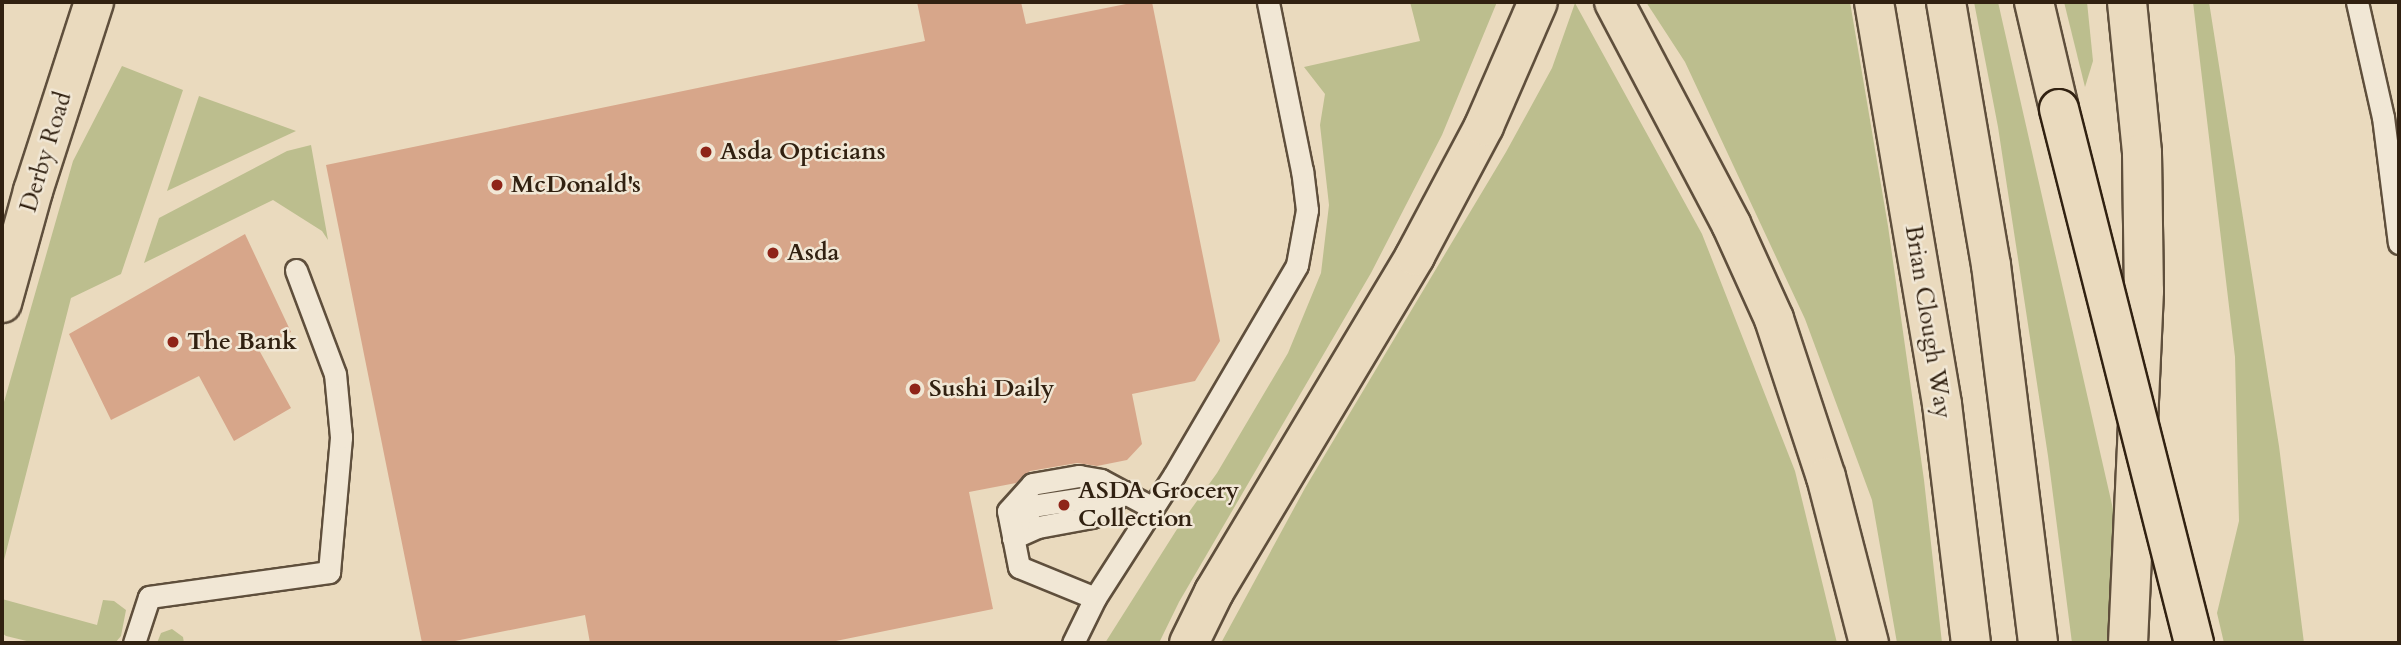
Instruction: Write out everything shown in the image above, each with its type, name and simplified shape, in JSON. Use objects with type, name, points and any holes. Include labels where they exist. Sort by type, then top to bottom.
[{"type":"main road","name":"Derby Road","points":[[2,303],[33,191],[93,2]]},
{"type":"main road","points":[[1189,643],[1221,580],[1415,256],[1484,126],[1538,2]]},
{"type":"main road","points":[[1614,2],[1718,200],[1774,319],[1826,477],[1869,643]]},
{"type":"main road","name":"Brian Clough Way","points":[[1874,2],[1942,404],[1971,643]]},
{"type":"main road","points":[[1946,2],[1990,265],[2038,643]]},
{"type":"main road","points":[[2034,2],[2194,643]]},
{"type":"main road","points":[[2127,2],[2142,153],[2144,291],[2128,643]]},
{"type":"lane","points":[[1073,643],[1095,598],[1153,508],[1297,265],[1307,210],[1302,171],[1268,2]]},
{"type":"lane","points":[[2357,2],[2383,117],[2399,243]]},
{"type":"lane","points":[[134,643],[149,597],[329,572],[341,437],[335,374],[296,270]]},
{"type":"lane","points":[[1095,598],[1019,567],[1009,511],[1032,484],[1079,476],[1101,480],[1153,508]]},
{"type":"lane","points":[[1013,538],[1038,527],[1092,517],[1125,492]]},
{"type":"green space","points":[[1410,2],[1497,2],[1442,135],[1371,273],[1179,602],[1159,643],[1105,643],[1179,526],[1217,473],[1288,353],[1321,273],[1329,205],[1320,125],[1325,94],[1304,67],[1420,41]]},
{"type":"green space","points":[[1646,2],[1850,2],[1888,226],[1924,480],[1942,643],[1897,643],[1872,500],[1805,319],[1685,62]]},
{"type":"green space","points":[[1974,2],[1998,2],[2115,518],[2108,643],[2072,643],[2048,456],[1998,127]]},
{"type":"green space","points":[[2064,2],[2087,2],[2093,61],[2085,87]]},
{"type":"green space","points":[[2193,2],[2209,2],[2279,446],[2304,643],[2224,643],[2217,613],[2239,521],[2235,357]]},
{"type":"green space","points":[[1575,3],[1702,234],[1795,471],[1837,643],[1221,643],[1305,488],[1506,152],[1552,68]]},
{"type":"green space","points":[[122,66],[183,90],[121,274],[71,298],[2,568],[2,409],[73,161]]},
{"type":"green space","points":[[199,96],[296,131],[167,191]]},
{"type":"green space","points":[[311,145],[328,240],[322,231],[273,200],[144,263],[159,218],[287,151]]},
{"type":"green space","points":[[2,599],[97,625],[103,600],[114,601],[126,610],[121,636],[115,643],[35,643],[6,636],[2,633]]},
{"type":"green space","points":[[172,629],[183,637],[184,643],[157,643],[161,633]]},
{"type":"building","name":"Asda","points":[[917,2],[1021,2],[1026,24],[1136,2],[1152,2],[1220,341],[1195,381],[1132,394],[1142,444],[1127,460],[1097,466],[1077,463],[1030,471],[1016,483],[969,492],[993,609],[826,643],[590,643],[585,615],[445,643],[422,643],[326,165],[925,41]]},
{"type":"building","name":"The Bank","points":[[245,234],[291,332],[259,350],[291,408],[234,441],[199,376],[111,420],[69,334]]},
{"type":"place","name":"Asda Opticians","points":[[706,152]]},
{"type":"place","name":"McDonald's","points":[[497,185]]},
{"type":"place","name":"Asda","points":[[773,253]]},
{"type":"place","name":"The Bank","points":[[173,342]]},
{"type":"place","name":"Sushi Daily","points":[[915,389]]},
{"type":"place","name":"ASDA Grocery Collection","points":[[1064,505]]}]
